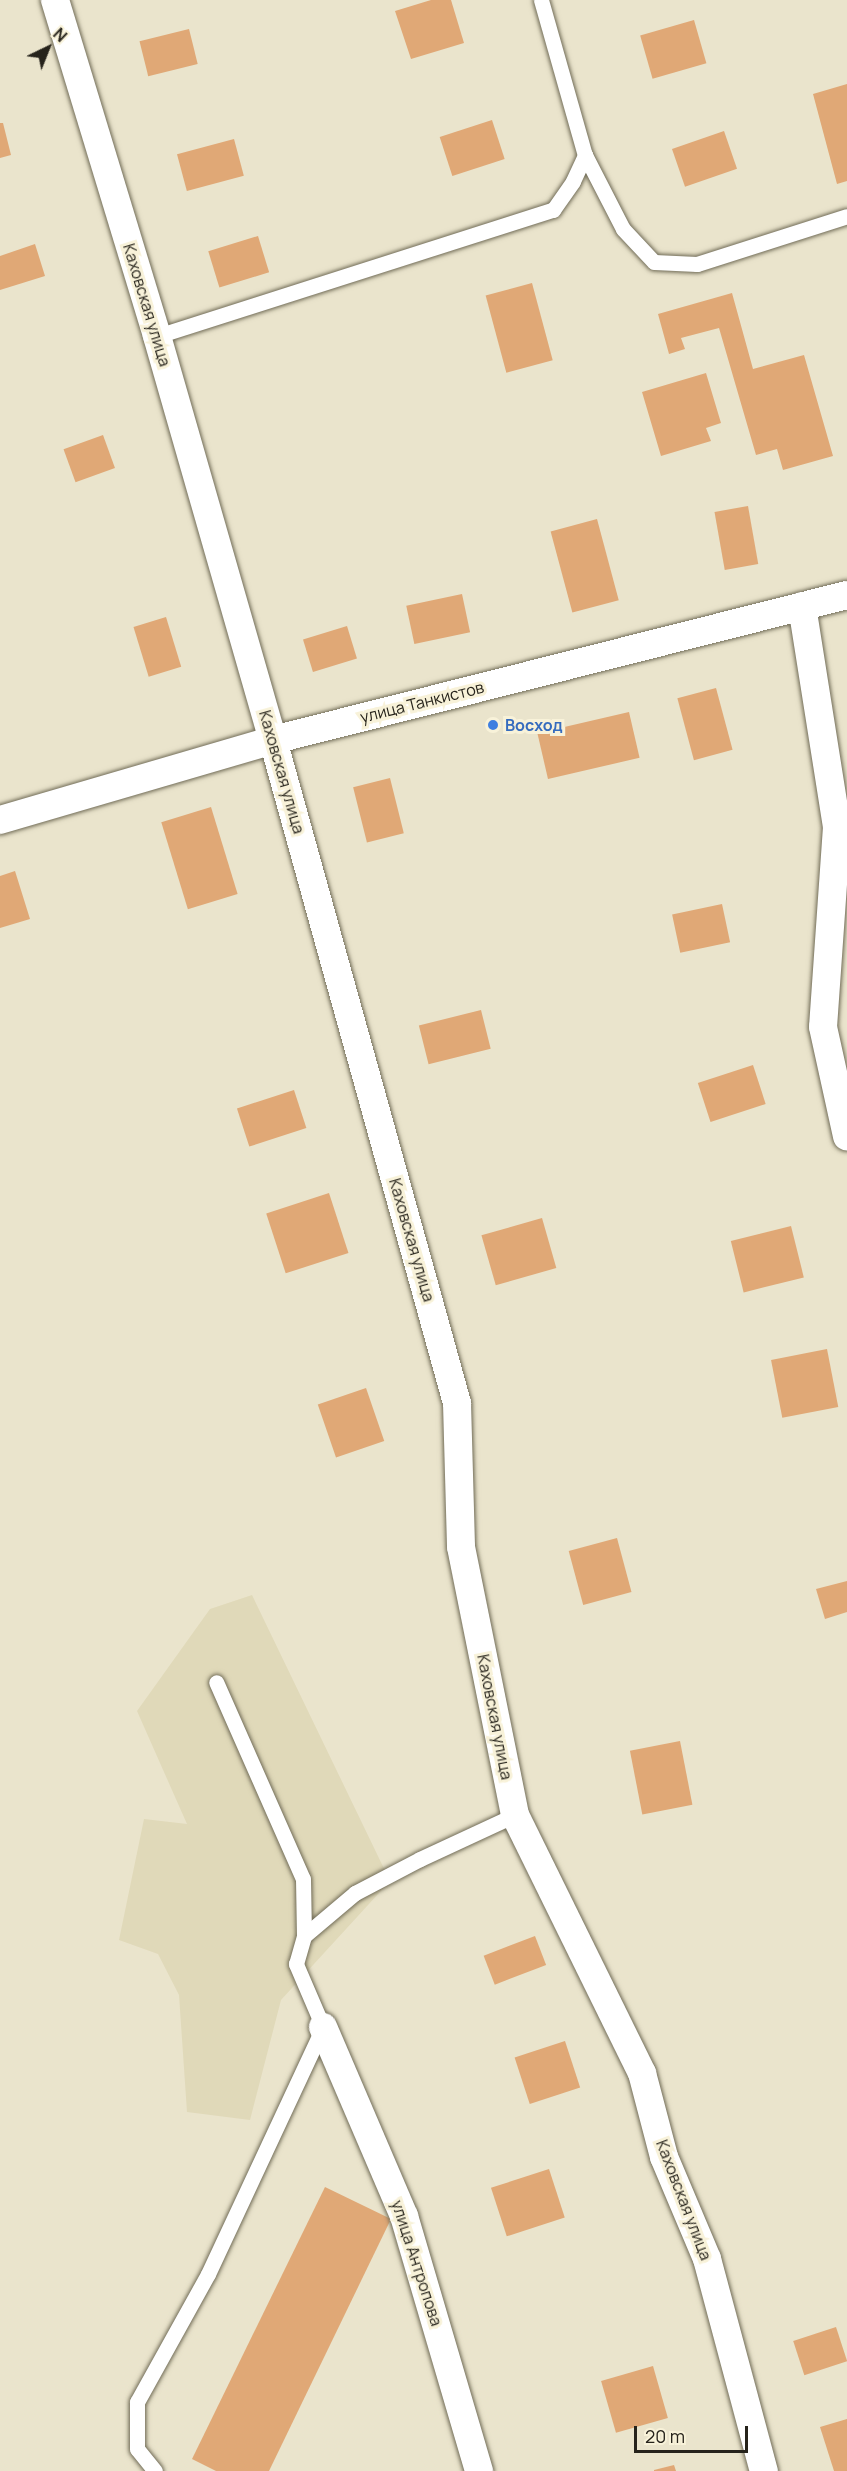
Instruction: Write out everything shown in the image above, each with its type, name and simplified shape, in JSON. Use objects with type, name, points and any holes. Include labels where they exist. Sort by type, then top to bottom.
[{"type":"street","name":"Каховская улица","points":[[55,0],[157,336],[273,740],[457,1403],[461,1547],[515,1815],[642,2073],[664,2157],[707,2259],[764,2471]]},
{"type":"street","name":"улица Танкистов","points":[[0,820],[273,740],[847,595]]},
{"type":"street","points":[[802,606],[837,827],[823,1028],[847,1136]]},
{"type":"street","name":"улица Антропова","points":[[323,2027],[405,2216],[480,2471]]},
{"type":"lane","points":[[541,0],[585,154],[623,229],[654,262],[697,264],[847,216]]},
{"type":"lane","points":[[157,336],[553,210],[573,181],[585,154]]},
{"type":"lane","points":[[155,2471],[137,2449],[136,2402],[208,2274],[323,2027],[296,1964],[304,1936],[303,1879],[216,1682]]},
{"type":"lane","points":[[304,1936],[355,1893],[420,1859],[515,1815]]},
{"type":"shaded area","points":[[252,1595],[390,1881],[281,2000],[250,2120],[187,2112],[179,1995],[158,1954],[119,1940],[144,1819],[187,1824],[137,1711],[210,1609]]},
{"type":"building","points":[[431,0],[451,0],[464,43],[411,59],[395,11]]},
{"type":"building","points":[[694,20],[706,63],[653,79],[640,35]]},
{"type":"building","points":[[189,29],[198,64],[148,76],[140,41]]},
{"type":"building","points":[[847,84],[847,181],[837,184],[813,94]]},
{"type":"building","points":[[492,120],[505,159],[452,176],[440,137]]},
{"type":"building","points":[[0,123],[3,123],[11,155],[0,158]]},
{"type":"building","points":[[724,131],[737,169],[685,187],[672,149]]},
{"type":"building","points":[[234,139],[244,176],[187,191],[177,154]]},
{"type":"building","points":[[258,236],[269,272],[219,288],[208,251]]},
{"type":"building","points":[[35,244],[45,276],[0,290],[0,256]]},
{"type":"building","points":[[532,283],[553,360],[506,373],[486,295]]},
{"type":"building","points":[[732,293],[753,369],[804,355],[833,456],[783,470],[777,449],[756,455],[719,328],[681,338],[685,349],[669,354],[658,314]]},
{"type":"building","points":[[706,373],[721,423],[706,428],[711,441],[661,456],[642,392]]},
{"type":"building","points":[[103,435],[115,468],[76,482],[64,449]]},
{"type":"building","points":[[748,506],[758,564],[725,570],[715,512]]},
{"type":"building","points":[[597,519],[619,600],[572,613],[551,531]]},
{"type":"building","points":[[462,594],[470,632],[414,644],[406,606]]},
{"type":"building","points":[[166,617],[181,667],[149,677],[133,627]]},
{"type":"building","points":[[347,626],[357,659],[313,672],[303,639]]},
{"type":"building","points":[[716,688],[733,750],[694,760],[677,698]]},
{"type":"building","points":[[629,712],[640,758],[548,779],[537,733]]},
{"type":"building","points":[[390,778],[404,833],[367,842],[353,787]]},
{"type":"building","points":[[211,807],[238,894],[188,909],[161,822]]},
{"type":"building","points":[[15,871],[30,919],[0,928],[0,876]]},
{"type":"building","points":[[722,904],[730,942],[680,953],[672,915]]},
{"type":"building","points":[[481,1010],[491,1049],[429,1064],[419,1025]]},
{"type":"building","points":[[753,1065],[766,1104],[711,1122],[698,1083]]},
{"type":"building","points":[[294,1090],[306,1128],[249,1147],[237,1109]]},
{"type":"building","points":[[329,1193],[348,1253],[286,1273],[266,1213]]},
{"type":"building","points":[[542,1218],[556,1268],[496,1285],[481,1235]]},
{"type":"building","points":[[791,1226],[804,1277],[744,1292],[731,1241]]},
{"type":"building","points":[[827,1349],[838,1407],[782,1418],[771,1360]]},
{"type":"building","points":[[366,1388],[384,1441],[336,1458],[318,1405]]},
{"type":"building","points":[[617,1538],[631,1592],[583,1605],[569,1551]]},
{"type":"building","points":[[847,1581],[847,1612],[825,1619],[816,1589]]},
{"type":"building","points":[[680,1741],[692,1805],[642,1815],[630,1751]]},
{"type":"building","points":[[535,1936],[546,1965],[495,1985],[484,1956]]},
{"type":"building","points":[[565,2041],[580,2088],[530,2104],[515,2057]]},
{"type":"building","points":[[549,2169],[565,2218],[507,2236],[491,2188]]},
{"type":"building","points":[[325,2187],[391,2219],[269,2471],[216,2471],[192,2459]]},
{"type":"building","points":[[836,2327],[847,2361],[804,2375],[793,2341]]},
{"type":"building","points":[[653,2366],[668,2418],[616,2433],[601,2381]]},
{"type":"building","points":[[847,2419],[847,2471],[834,2471],[820,2427]]},
{"type":"building","points":[[674,2465],[676,2471],[654,2471],[654,2470]]},
{"type":"place","name":"Восход","points":[[493,725]]}]
